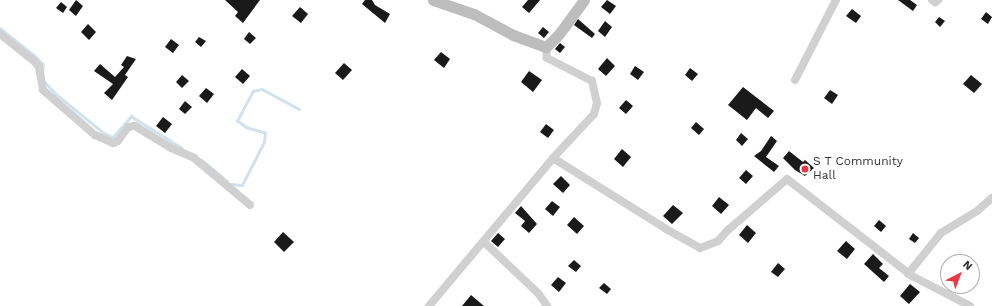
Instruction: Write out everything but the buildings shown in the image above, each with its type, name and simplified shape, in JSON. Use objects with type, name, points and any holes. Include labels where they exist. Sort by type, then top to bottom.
[{"type":"main road","points":[[433,0],[474,14],[513,35],[546,47],[559,34],[584,0]]},
{"type":"street","points":[[795,80],[836,0]]},
{"type":"street","points":[[932,0],[935,2],[938,0]]},
{"type":"street","points":[[0,34],[34,61],[39,67],[43,90],[95,135],[113,143],[118,141],[128,127],[135,126],[171,148],[194,158],[250,205]]},
{"type":"street","points":[[429,306],[554,158],[594,114],[596,93],[592,81],[547,58],[546,47]]},
{"type":"street","points":[[554,158],[666,229],[700,248],[718,241],[728,230],[787,179],[908,274],[970,306]]},
{"type":"street","points":[[908,274],[941,233],[978,211],[992,198]]},
{"type":"street","points":[[484,242],[538,294],[547,306]]},
{"type":"waterway","points":[[0,28],[34,55],[43,64],[43,70]]},
{"type":"waterway","points":[[44,81],[56,94],[104,133],[113,137],[131,116],[182,148]]},
{"type":"waterway","points":[[231,184],[242,185],[264,142],[265,133],[247,128],[237,121],[253,91],[262,89],[299,109]]},
{"type":"waterway","points":[[202,160],[227,181]]},
{"type":"place","name":"S T Community Hall","points":[[805,169]]}]
